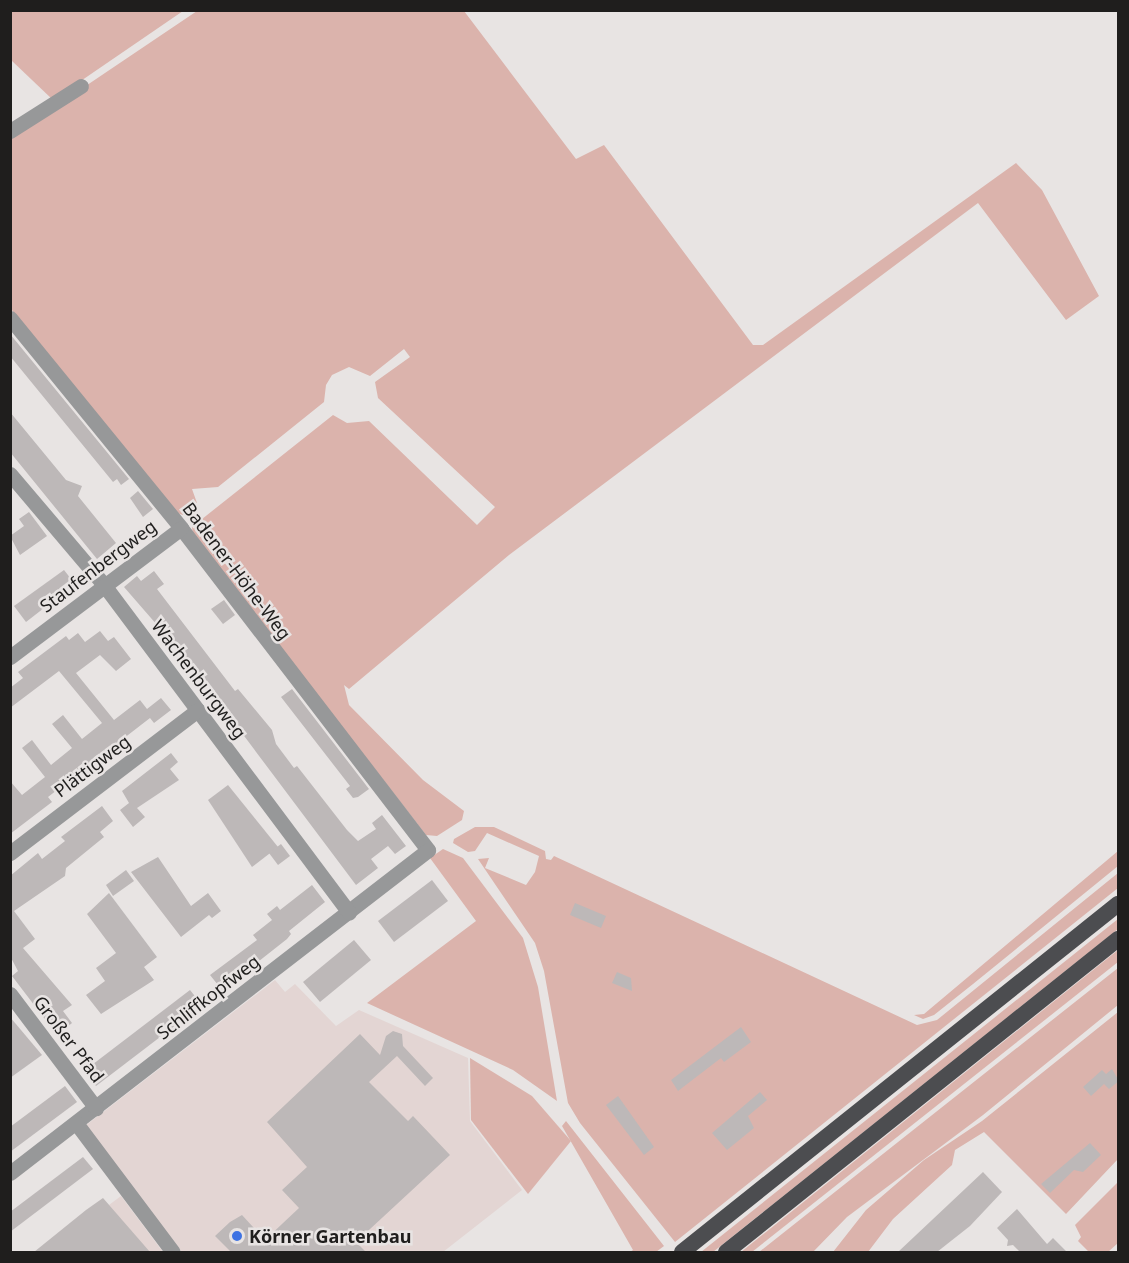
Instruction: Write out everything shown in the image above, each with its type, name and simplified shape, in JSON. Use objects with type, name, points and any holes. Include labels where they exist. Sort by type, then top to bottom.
[{"type":"highway","points":[[682,1252],[1119,904]]},
{"type":"highway","points":[[726,1252],[1119,939]]},
{"type":"street","points":[[10,131],[81,86]]},
{"type":"street","name":"Badener-Höhe-Weg","points":[[10,318],[181,528],[428,850]]},
{"type":"street","name":"Wachenburgweg","points":[[10,474],[104,585],[349,913]]},
{"type":"street","name":"Staufenbergweg","points":[[10,657],[181,528]]},
{"type":"street","name":"Plättigweg","points":[[10,853],[198,710]]},
{"type":"street","name":"Schliffkopfweg","points":[[10,1173],[428,850]]},
{"type":"street","name":"Großer Pfad","points":[[10,994],[96,1108]]},
{"type":"street","points":[[76,1123],[173,1252]]},
{"type":"shaded area","points":[[10,11],[183,11],[53,100],[11,60]]},
{"type":"shaded area","points":[[197,11],[464,11],[576,159],[604,145],[753,345],[763,345],[1016,163],[1042,190],[1099,296],[1066,320],[978,203],[509,555],[349,689],[344,685],[349,705],[423,780],[464,811],[462,820],[437,836],[426,835],[193,535],[192,527],[333,415],[347,423],[369,421],[477,525],[495,507],[378,398],[375,382],[410,357],[404,349],[370,376],[349,367],[332,375],[326,385],[324,402],[218,487],[192,489],[197,503],[183,515],[177,513],[11,309],[10,137]]},
{"type":"shaded area","points":[[475,827],[494,827],[545,851],[546,859],[551,860],[554,856],[917,1025],[937,1020],[1118,873],[1118,888],[675,1242],[580,1123],[568,1103],[544,971],[535,943],[478,859],[489,858],[485,868],[526,885],[535,872],[539,856],[487,833],[475,851],[468,852],[453,843],[454,839]]},
{"type":"shaded area","points":[[443,849],[463,858],[523,938],[538,987],[557,1101],[513,1070],[367,1003],[476,921],[430,858]]},
{"type":"shaded area","points":[[1118,851],[1118,866],[973,984],[934,1015],[923,1019],[914,1015],[924,1014]]},
{"type":"shaded area","points":[[1118,919],[1118,929],[713,1252],[701,1252]]},
{"type":"shaded area","points":[[1118,950],[1118,962],[752,1252],[741,1252]]},
{"type":"shaded area","points":[[1118,968],[1118,1005],[983,1115],[847,1217],[813,1252],[759,1252]]},
{"type":"shaded area","points":[[275,980],[285,992],[295,984],[336,1026],[359,1010],[468,1058],[470,1121],[522,1190],[443,1252],[182,1252],[85,1126]]},
{"type":"shaded area","points":[[1118,1012],[1118,1159],[1066,1214],[984,1132],[955,1150],[952,1165],[893,1219],[868,1252],[833,1252],[866,1210],[924,1160],[982,1121]]},
{"type":"shaded area","points":[[470,1058],[532,1096],[571,1141],[528,1194],[471,1120]]},
{"type":"shaded area","points":[[566,1121],[664,1246],[656,1252],[630,1252],[633,1250],[562,1126]]},
{"type":"shaded area","points":[[1118,1182],[1118,1243],[1108,1252],[1089,1252],[1078,1241],[1081,1237],[1075,1225]]},
{"type":"shaded area","points":[[121,1196],[163,1252],[46,1252]]},
{"type":"building","points":[[10,334],[129,479],[121,485],[117,479],[113,482],[10,356]]},
{"type":"building","points":[[10,412],[66,480],[82,486],[78,496],[116,543],[97,559],[10,452]]},
{"type":"building","points":[[138,491],[153,509],[143,517],[130,498]]},
{"type":"building","points":[[29,512],[47,536],[20,555],[10,536],[24,526],[19,519]]},
{"type":"building","points":[[64,570],[75,584],[26,622],[14,606]]},
{"type":"building","points":[[154,571],[164,584],[157,589],[235,691],[238,689],[272,730],[276,744],[294,768],[297,766],[347,830],[358,841],[376,829],[372,823],[382,815],[406,846],[395,854],[388,846],[371,859],[378,868],[356,885],[184,656],[124,587],[137,576],[141,581]]},
{"type":"building","points":[[224,600],[235,615],[223,624],[211,609]]},
{"type":"building","points":[[100,631],[108,641],[114,637],[131,659],[116,671],[100,655],[76,673],[114,720],[140,700],[147,709],[161,698],[171,710],[154,723],[150,718],[48,797],[52,802],[10,834],[10,781],[22,795],[45,777],[22,748],[32,740],[51,765],[72,748],[52,724],[63,715],[82,739],[102,723],[59,671],[10,708],[10,688],[23,678],[18,672],[66,636],[69,640],[78,633],[85,642]]},
{"type":"building","points":[[292,689],[369,789],[358,797],[353,798],[346,789],[350,786],[281,697]]},
{"type":"building","points":[[171,753],[178,762],[170,769],[179,780],[137,808],[145,817],[133,827],[120,810],[129,803],[122,791]]},
{"type":"building","points":[[228,785],[278,847],[252,867],[208,800]]},
{"type":"building","points":[[102,806],[113,821],[100,832],[104,837],[66,868],[65,876],[14,911],[35,939],[23,948],[72,1005],[63,1011],[72,1023],[57,1035],[12,976],[18,971],[10,956],[10,876],[38,853],[42,859],[65,841],[61,837]]},
{"type":"building","points":[[281,844],[290,856],[278,865],[269,853]]},
{"type":"building","points":[[158,857],[191,906],[208,893],[221,911],[212,918],[209,915],[181,937],[131,872]]},
{"type":"building","points":[[126,870],[134,881],[113,896],[106,885]]},
{"type":"building","points":[[432,880],[448,901],[394,942],[378,921]]},
{"type":"building","points":[[312,885],[325,902],[289,931],[291,934],[287,939],[222,990],[210,975],[257,940],[253,935],[272,920],[267,914],[277,906],[280,910]]},
{"type":"building","points":[[109,893],[157,957],[144,967],[154,980],[101,1014],[86,995],[105,981],[96,968],[116,953],[87,914]]},
{"type":"building","points":[[575,903],[606,916],[601,928],[570,915]]},
{"type":"building","points":[[354,940],[371,960],[320,1002],[303,982]]},
{"type":"building","points":[[617,972],[631,978],[632,991],[612,983]]},
{"type":"building","points":[[190,990],[202,1005],[96,1086],[84,1071]]},
{"type":"building","points":[[10,1017],[42,1055],[10,1078]]},
{"type":"building","points":[[741,1027],[751,1042],[724,1062],[721,1058],[678,1091],[671,1080]]},
{"type":"building","points":[[393,1031],[402,1034],[403,1046],[433,1078],[425,1086],[397,1056],[369,1082],[408,1121],[413,1116],[450,1155],[356,1242],[366,1252],[231,1252],[215,1236],[230,1222],[242,1215],[265,1240],[299,1208],[282,1190],[307,1167],[267,1122],[360,1034],[380,1055],[386,1036]]},
{"type":"building","points":[[1112,1069],[1119,1081],[1109,1089],[1104,1084],[1091,1096],[1083,1087],[1102,1070],[1106,1074]]},
{"type":"building","points":[[65,1086],[77,1102],[10,1152],[10,1127]]},
{"type":"building","points":[[760,1092],[767,1100],[748,1116],[754,1128],[727,1150],[712,1133]]},
{"type":"building","points":[[618,1096],[654,1147],[644,1155],[606,1105]]},
{"type":"building","points":[[1090,1143],[1101,1155],[1083,1172],[1074,1170],[1050,1193],[1041,1184]]},
{"type":"building","points":[[83,1157],[93,1169],[10,1232],[10,1212]]},
{"type":"building","points":[[983,1172],[1002,1192],[970,1226],[937,1252],[898,1252]]},
{"type":"building","points":[[103,1198],[150,1252],[34,1252],[86,1210]]},
{"type":"building","points":[[1017,1209],[1047,1244],[1053,1238],[1067,1252],[1020,1252],[1013,1245],[1007,1246],[1008,1240],[997,1228]]},
{"type":"place","name":"Körner Gartenbau","points":[[237,1236]]}]
